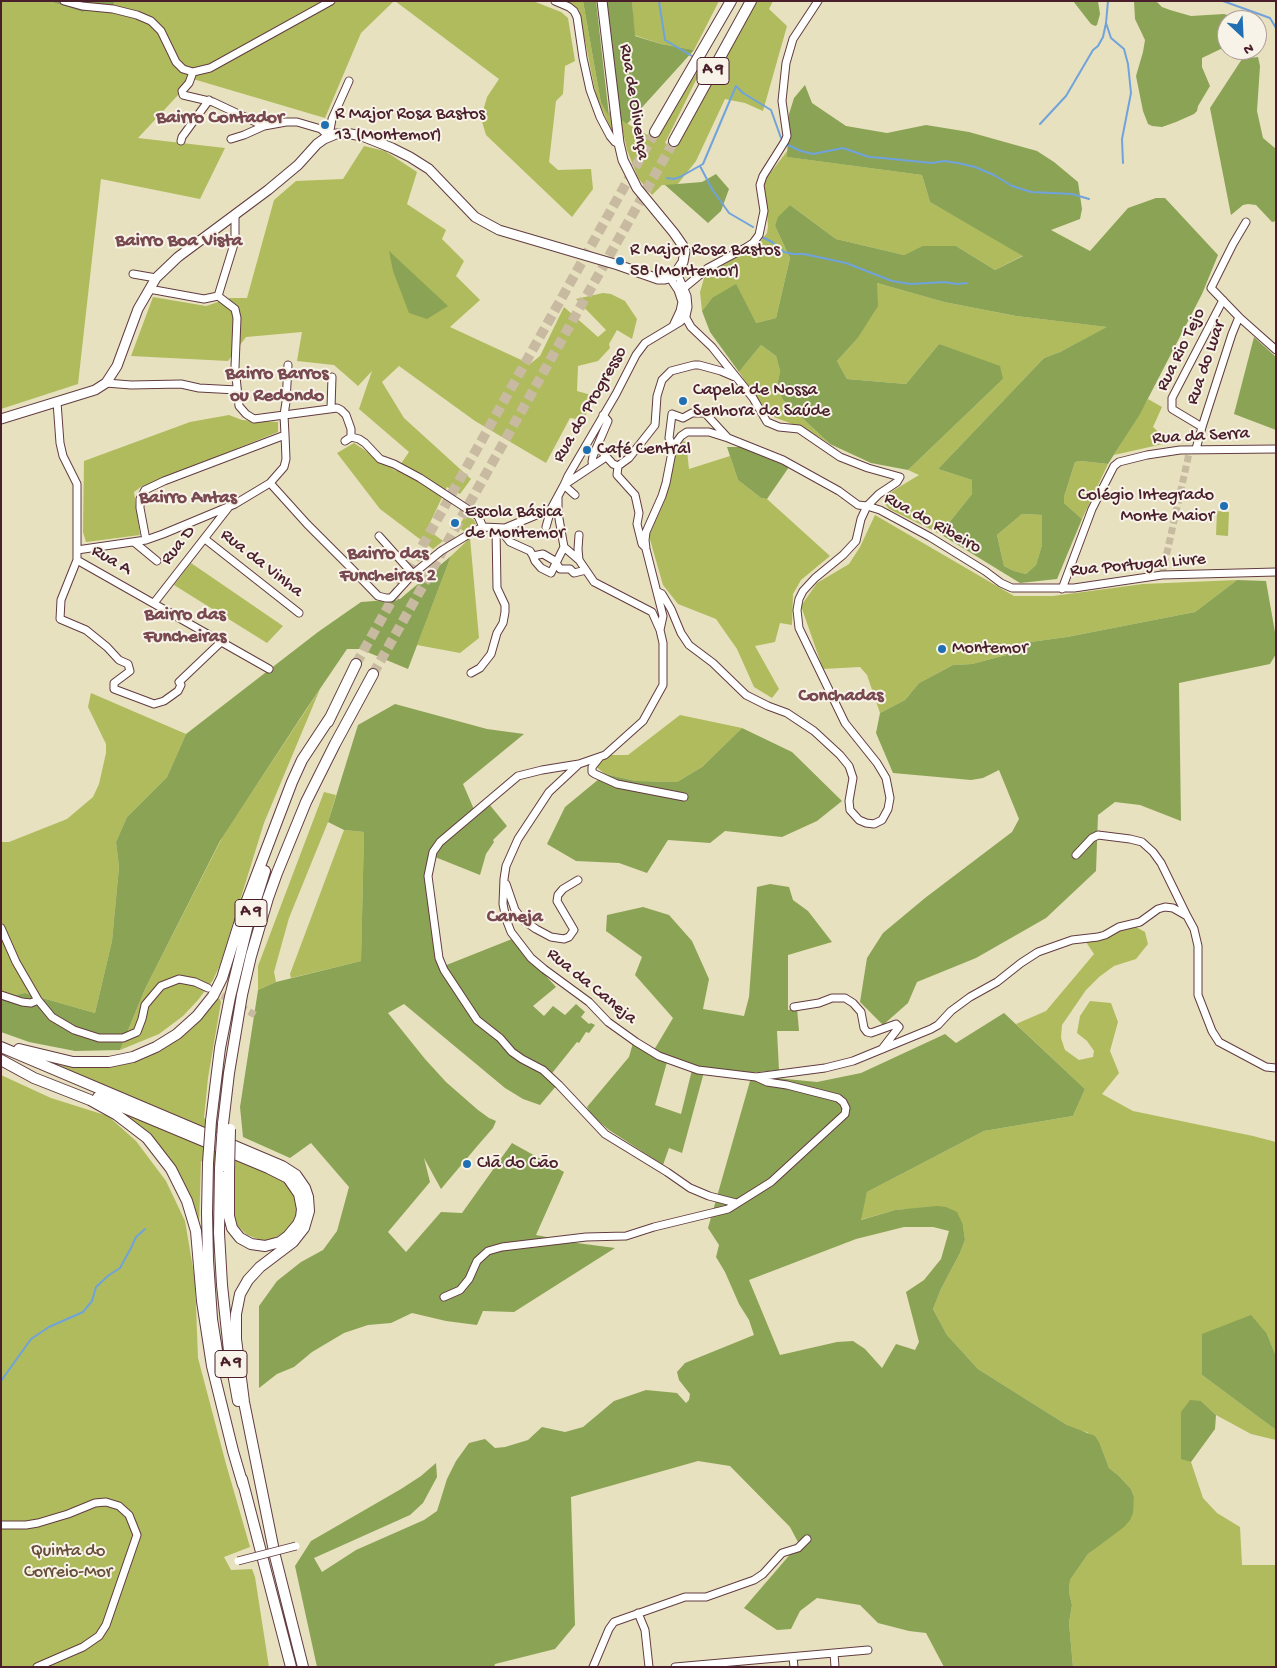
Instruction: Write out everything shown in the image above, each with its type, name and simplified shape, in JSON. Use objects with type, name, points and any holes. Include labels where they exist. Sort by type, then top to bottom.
[{"type":"highway","name":"A 9","points":[[655,132],[731,1]]},
{"type":"highway","name":"A 9","points":[[674,141],[751,1]]},
{"type":"highway","name":"A 9","points":[[291,1667],[243,1485],[223,1394],[212,1319],[207,1234],[208,1163],[211,1121],[224,1022],[246,928],[285,816],[310,757],[356,664]]},
{"type":"highway","name":"A 9","points":[[304,1667],[245,1439],[229,1351],[220,1254],[229,1073],[242,995],[266,905],[287,849],[320,775],[373,674]]},
{"type":"highway","points":[[1,1045],[73,1062],[109,1062],[133,1057],[156,1047],[177,1034],[192,1020],[213,996],[222,978],[244,908],[292,782],[302,760],[331,716]]},
{"type":"highway","points":[[1,1045],[282,1166],[296,1175],[305,1188],[309,1211],[304,1228],[293,1242],[260,1267],[248,1280],[240,1294],[236,1314],[236,1339],[244,1402],[275,1556]]},
{"type":"highway","points":[[1,1060],[36,1072],[126,1109],[283,1176],[294,1185],[299,1194],[302,1209],[298,1224],[288,1236],[280,1242],[265,1246],[251,1244],[240,1238],[232,1228],[229,1216],[224,1170]]},
{"type":"highway","points":[[1,1060],[34,1078],[103,1107],[123,1119],[138,1130],[155,1147],[177,1179],[187,1201],[196,1231],[202,1301],[212,1366],[230,1443],[243,1485]]},
{"type":"main road","name":"Rua de Olivença","points":[[602,1],[619,143],[623,160],[637,188],[681,241],[684,257],[673,275]]},
{"type":"main road","points":[[1,419],[95,390],[106,383],[117,366],[138,308],[156,278],[178,257],[290,172],[317,144],[330,136],[340,133],[362,136],[410,157],[429,169],[476,217],[499,230],[618,265],[658,279],[673,275]]},
{"type":"street","points":[[64,1],[82,6],[113,9],[151,21],[161,30],[176,62],[181,67],[193,72],[210,68],[331,1]]},
{"type":"street","points":[[555,1],[569,7],[577,16],[590,90],[600,117],[610,136],[615,142],[619,143]]},
{"type":"street","points":[[680,295],[684,288],[716,262],[752,243],[759,234],[764,211],[760,185],[762,176],[787,136],[782,101],[786,63],[793,39],[818,1]]},
{"type":"street","points":[[193,72],[182,94],[209,100],[264,126]]},
{"type":"street","points":[[330,136],[332,119],[349,81]]},
{"type":"street","points":[[181,141],[209,100]]},
{"type":"street","points":[[231,139],[264,126],[286,122],[297,122],[321,129],[330,136]]},
{"type":"street","points":[[218,296],[235,241],[235,215]]},
{"type":"street","points":[[1246,222],[1211,288],[1239,317],[1276,350]]},
{"type":"street","points":[[133,274],[156,278]]},
{"type":"street","points":[[673,275],[684,288],[688,307],[685,317]]},
{"type":"street","points":[[673,275],[682,302],[681,309],[673,326]]},
{"type":"street","points":[[150,289],[204,298],[218,296],[235,309],[237,318],[235,368],[237,390],[239,406],[246,414],[254,419],[331,408],[341,410],[346,415],[348,439],[356,437],[365,443],[380,459],[420,478],[456,501],[478,516],[483,527]]},
{"type":"street","name":"Rua Rio Tejo","points":[[1202,427],[1172,409],[1172,398],[1223,300]]},
{"type":"street","points":[[681,309],[685,317]]},
{"type":"street","name":"Rua do Progresso","points":[[546,527],[551,510],[573,465],[642,346],[685,317]]},
{"type":"street","name":"Rua do Ribeiro","points":[[685,317],[691,327],[712,347],[738,378],[753,398],[767,422],[779,427],[799,429],[840,457],[868,468],[900,477],[897,482],[879,494],[867,506],[880,510],[930,537],[1001,583],[1012,588],[1062,588]]},
{"type":"street","name":"Rua do Luar","points":[[1193,449],[1239,317]]},
{"type":"street","points":[[77,550],[146,540],[228,508],[270,483],[284,467],[286,459],[284,415],[288,365]]},
{"type":"street","points":[[646,549],[642,544],[638,530],[638,508],[635,495],[617,476],[618,466],[629,458],[655,425],[657,396],[662,380],[671,371],[694,365],[721,371],[738,378]]},
{"type":"street","points":[[331,408],[332,377]]},
{"type":"street","points":[[106,383],[131,385],[181,384],[199,388],[237,390]]},
{"type":"street","name":"Rua A","points":[[57,402],[60,443],[63,456],[76,484],[77,560],[270,669]]},
{"type":"street","points":[[673,447],[670,438],[672,414],[683,418],[692,413],[705,413],[728,438]]},
{"type":"street","points":[[594,465],[592,462],[608,421],[603,415]]},
{"type":"street","points":[[658,592],[662,594],[671,609],[681,633],[689,645],[713,663],[746,694],[768,706],[787,713],[814,731],[840,755],[849,766],[853,778],[849,801],[850,810],[859,820],[874,824],[882,820],[888,809],[890,798],[886,778],[877,763],[845,723],[799,628],[797,610],[803,591],[856,541],[861,519],[867,506],[858,505],[839,492],[782,460],[709,432],[687,432],[681,436],[673,447],[662,496],[646,532],[646,549],[663,616],[660,630]]},
{"type":"street","points":[[146,540],[140,499],[146,490],[164,481],[285,435]]},
{"type":"street","points":[[598,444],[606,457],[618,466]]},
{"type":"street","name":"Rua da Serra","points":[[1062,588],[1092,509],[1116,464],[1147,454],[1193,449],[1276,449]]},
{"type":"street","points":[[575,495],[564,486],[606,457]]},
{"type":"street","points":[[270,483],[307,524],[378,596],[386,598],[390,598],[413,574],[441,551],[483,527],[505,528],[551,510],[559,518]]},
{"type":"street","points":[[505,528],[506,538],[510,542],[530,551],[541,568],[550,574],[564,548],[559,518],[558,496]]},
{"type":"street","name":"Rua D","points":[[154,603],[228,508]]},
{"type":"street","points":[[471,673],[480,668],[490,654],[497,633],[503,623],[505,612],[497,588],[496,528]]},
{"type":"street","points":[[578,560],[579,535]]},
{"type":"street","points":[[379,536],[413,574]]},
{"type":"street","name":"Rua da Vinha","points":[[205,539],[299,613]]},
{"type":"street","points":[[134,542],[156,561]]},
{"type":"street","points":[[564,548],[578,560],[594,582],[652,612],[660,630]]},
{"type":"street","points":[[533,556],[543,554],[555,561],[560,569],[570,569],[574,573],[586,570]]},
{"type":"street","points":[[77,560],[60,600],[60,619],[86,630],[107,647],[119,660],[128,664],[130,671],[114,683],[114,688],[154,704],[171,697],[178,691],[181,685],[179,682],[221,642]]},
{"type":"street","name":"Rua Portugal Livre","points":[[1062,588],[1074,588],[1162,575],[1276,572]]},
{"type":"street","name":"Rua da Caneja","points":[[660,630],[663,644],[664,685],[643,721],[605,755],[579,764],[549,792],[524,831],[506,866],[503,904],[506,919],[511,932],[531,958],[589,1002],[608,1022],[636,1042],[659,1056],[698,1070],[756,1077]]},
{"type":"street","points":[[601,756],[592,767],[592,772],[617,784],[684,798]]},
{"type":"street","points":[[579,764],[518,776],[440,842],[433,852],[428,876],[439,958],[444,970],[477,1020],[500,1038],[512,1052],[543,1070],[560,1085],[605,1134],[690,1188],[709,1196],[736,1203]]},
{"type":"street","points":[[1076,855],[1092,838],[1098,835],[1142,842],[1153,852],[1161,863],[1194,929],[1198,946],[1198,995],[1212,1031],[1219,1042],[1229,1048],[1266,1067],[1276,1068]]},
{"type":"street","points":[[504,879],[515,910],[523,920],[551,937],[564,938],[569,938],[574,930],[557,900],[558,895],[562,889],[578,880]]},
{"type":"street","points":[[756,1077],[843,1064],[931,1029],[970,997],[997,982],[1038,952],[1072,940],[1098,937],[1119,927],[1140,922],[1158,909],[1165,907],[1173,908],[1187,916]]},
{"type":"street","points":[[1,928],[16,962],[38,1000],[52,1017],[74,1030],[99,1038],[123,1038],[137,1032],[145,1005],[161,986],[179,979],[195,982],[208,988]]},
{"type":"street","points":[[1,994],[22,1002],[31,1003],[38,1000]]},
{"type":"street","points":[[794,1007],[819,1003],[832,998],[845,998],[853,1003],[861,1012],[864,1028],[867,1032],[871,1033],[896,1024],[899,1027],[882,1049]]},
{"type":"street","points":[[444,1297],[460,1290],[469,1279],[477,1261],[488,1251],[502,1247],[586,1237],[626,1236],[654,1227],[728,1209],[770,1182],[845,1114],[846,1108],[838,1098],[767,1082],[756,1077]]},
{"type":"street","points":[[1,1525],[38,1523],[95,1503],[106,1502],[119,1506],[128,1515],[137,1535],[106,1625],[100,1636],[83,1647],[37,1667]]},
{"type":"street","points":[[593,1667],[609,1629],[614,1622],[685,1597],[706,1597],[754,1580],[763,1574],[782,1553],[798,1548],[807,1539]]},
{"type":"street","points":[[238,1561],[296,1546]]},
{"type":"street","points":[[638,1613],[645,1630],[649,1667]]},
{"type":"street","points":[[675,1667],[752,1663],[793,1656],[868,1650]]},
{"type":"street","points":[[834,1653],[835,1667]]},
{"type":"street","points":[[793,1656],[794,1667]]},
{"type":"green space","points":[[1,1],[49,1],[82,12],[113,6],[115,1],[394,1],[361,33],[325,118],[193,79],[138,138],[225,148],[200,199],[101,179],[78,384],[1,409]]},
{"type":"green space","points":[[49,1],[115,1],[113,6],[82,12]]},
{"type":"green space","points":[[395,1],[533,1],[561,12],[568,18],[575,61],[565,66],[563,94],[556,101],[549,162],[558,170],[591,169],[593,189],[572,217],[486,135],[481,118],[487,97],[499,79]]},
{"type":"green space","points":[[563,1],[583,1],[601,103],[609,115],[609,111],[612,113],[615,134],[613,134],[596,96],[579,10]]},
{"type":"green space","points":[[583,1],[596,1],[609,116],[601,103]]},
{"type":"green space","points":[[607,1],[632,1],[635,36],[661,44],[694,50],[627,124],[620,119]]},
{"type":"green space","points":[[632,1],[719,1],[694,50],[661,44],[634,35]]},
{"type":"green space","points":[[756,1],[773,1],[769,9],[787,26],[763,111],[745,103],[725,99],[696,161],[677,185],[662,185],[652,195],[638,178],[627,150],[620,119],[655,138],[696,74],[700,72],[665,143],[674,148]]},
{"type":"green space","points":[[1073,1],[1098,1],[1100,14],[1097,25],[1091,24]]},
{"type":"green space","points":[[1134,1],[1156,1],[1162,7],[1191,16],[1217,14],[1217,51],[1202,58],[1202,67],[1210,86],[1194,114],[1162,127],[1148,124],[1143,111],[1136,76],[1145,40],[1135,19]]},
{"type":"green space","points":[[1241,60],[1259,60],[1260,66],[1257,111],[1263,138],[1276,149],[1276,221],[1272,222],[1256,205],[1243,205],[1231,215],[1210,108]]},
{"type":"green space","points":[[805,85],[812,103],[846,126],[887,133],[926,125],[969,132],[1037,151],[1078,182],[1082,209],[1080,219],[1051,230],[1090,251],[1128,208],[1156,198],[1165,198],[1218,255],[1202,294],[1140,414],[1108,464],[1075,462],[1064,497],[1064,503],[1082,519],[1057,579],[1020,583],[940,534],[972,494],[972,480],[938,469],[1044,358],[1060,352],[1107,327],[1016,316],[944,302],[877,283],[878,306],[857,339],[837,361],[847,379],[906,384],[939,344],[1000,366],[1003,379],[908,470],[871,463],[830,444],[783,400],[777,387],[780,371],[776,356],[761,345],[739,372],[710,332],[702,311],[712,298],[736,284],[756,323],[776,318],[790,258],[775,226],[778,217],[790,205],[836,239],[904,255],[923,246],[956,246],[995,270],[1023,256],[930,202],[922,175],[787,157],[789,114],[794,98]],"holes":[[[1022,514],[1042,515],[1042,545],[1036,565],[1026,574],[1004,566],[997,535]]]},
{"type":"green space","points":[[364,146],[385,151],[417,172],[407,204],[446,230],[442,239],[464,261],[456,276],[480,300],[450,327],[530,364],[540,356],[564,307],[598,337],[606,330],[576,299],[603,293],[611,294],[625,301],[637,319],[632,339],[617,330],[609,344],[610,348],[598,361],[578,366],[577,391],[595,396],[583,420],[570,418],[546,463],[475,421],[399,366],[382,382],[404,418],[471,479],[460,494],[447,487],[427,529],[443,541],[433,549],[380,509],[337,453],[354,443],[396,471],[409,452],[359,409],[372,371],[358,386],[334,365],[297,361],[302,332],[246,337],[228,361],[131,356],[153,297],[206,306],[230,298],[247,298],[274,200],[296,181],[343,179]]},
{"type":"green space","points":[[788,150],[788,157],[922,175],[930,202],[1024,255],[995,270],[956,246],[925,246],[904,255],[836,239],[790,205],[775,226],[790,258],[776,318],[756,323],[712,298],[702,311],[700,292],[705,275],[756,247],[767,233],[764,181]]},
{"type":"green space","points":[[716,174],[729,189],[721,211],[708,223],[665,185],[702,182]]},
{"type":"green space","points":[[389,251],[448,306],[427,319],[409,313],[393,271]]},
{"type":"green space","points":[[877,283],[944,302],[1016,316],[1108,327],[1060,352],[1044,358],[938,469],[972,480],[972,494],[940,534],[889,509],[884,503],[886,495],[919,475],[908,470],[1003,379],[939,344],[906,384],[847,379],[837,361],[857,339]]},
{"type":"green space","points":[[1254,337],[1276,357],[1276,430],[1234,414]]},
{"type":"green space","points":[[761,345],[776,356],[780,371],[777,387],[783,400],[830,444],[806,429],[768,415],[739,372]]},
{"type":"green space","points":[[1148,399],[1162,407],[1153,427],[1163,436],[1163,444],[1114,455]]},
{"type":"green space","points":[[229,415],[242,420],[278,422],[278,432],[141,487],[134,492],[140,535],[86,542],[83,532],[84,461],[190,422]]},
{"type":"green space","points":[[686,441],[689,469],[730,456],[738,480],[761,498],[767,499],[830,556],[801,580],[793,594],[792,625],[780,623],[775,642],[755,646],[779,689],[772,698],[754,687],[737,649],[716,619],[678,604],[663,585],[649,536],[665,500],[675,449],[679,443]]},
{"type":"green space","points":[[727,447],[740,447],[789,467],[767,499],[761,498],[738,480]]},
{"type":"green space","points":[[1075,462],[1108,464],[1082,519],[1064,503],[1064,497]]},
{"type":"green space","points":[[1217,511],[1229,512],[1228,536],[1216,535]]},
{"type":"green space","points":[[1022,514],[1042,515],[1042,545],[1036,565],[1026,574],[1004,566],[997,535]]},
{"type":"green space","points":[[466,515],[474,520],[476,524],[472,529],[465,532],[458,527]]},
{"type":"green space","points":[[875,515],[1014,596],[1053,596],[1143,584],[1237,580],[1195,612],[1067,637],[1023,643],[1006,655],[972,664],[953,665],[919,683],[905,700],[880,713],[867,675],[860,667],[823,669],[801,606],[817,583],[849,564],[860,547]]},
{"type":"green space","points":[[470,538],[479,638],[460,653],[417,645],[451,556]]},
{"type":"green space","points":[[451,556],[408,669],[360,649],[347,649],[305,711],[220,841],[145,989],[120,1050],[75,1051],[29,1042],[1,1032],[1,998],[25,993],[95,1013],[112,941],[119,867],[116,842],[127,817],[167,777],[186,734],[318,632],[361,602],[400,599]]},
{"type":"green space","points":[[191,563],[283,626],[267,643],[174,585]]},
{"type":"green space","points":[[1237,580],[1266,581],[1276,638],[1276,654],[1270,664],[1179,683],[1181,821],[1140,805],[1115,802],[1098,815],[1096,871],[1046,918],[976,958],[917,982],[908,1003],[883,1025],[860,1002],[867,958],[883,933],[925,898],[1012,832],[1019,819],[999,770],[983,778],[971,780],[893,773],[876,733],[880,713],[905,700],[919,683],[953,665],[972,664],[1006,655],[1023,643],[1067,637],[1195,612]]},
{"type":"green space","points":[[320,689],[264,823],[220,965],[213,980],[183,1016],[159,1034],[120,1050],[145,989],[223,836]]},
{"type":"green space","points":[[91,693],[186,734],[167,777],[127,817],[116,842],[119,867],[112,941],[95,1013],[25,993],[1,998],[1,842],[9,842],[67,819],[93,797],[99,784],[106,753],[106,744],[88,707]]},
{"type":"green space","points":[[395,704],[487,729],[524,734],[463,784],[476,814],[489,804],[507,826],[493,840],[494,842],[486,854],[480,875],[435,857],[430,880],[439,951],[444,966],[512,939],[556,987],[533,1006],[544,1016],[553,1006],[565,1015],[576,1004],[585,1012],[581,1017],[589,1024],[595,1025],[589,1033],[586,1032],[579,1043],[577,1042],[549,1077],[557,1085],[540,1105],[523,1099],[505,1088],[404,1004],[388,1013],[446,1082],[478,1110],[496,1121],[493,1128],[441,1189],[424,1158],[430,1182],[388,1232],[406,1252],[441,1212],[462,1213],[512,1143],[564,1172],[536,1235],[615,1248],[514,1312],[483,1311],[477,1325],[446,1321],[412,1313],[391,1323],[368,1325],[344,1333],[312,1352],[294,1367],[277,1374],[259,1388],[259,1306],[277,1281],[301,1262],[323,1250],[337,1231],[349,1187],[311,1143],[290,1158],[243,1137],[240,1107],[258,990],[276,982],[361,961],[364,832],[344,830],[328,822],[358,725]]},
{"type":"green space","points":[[680,715],[742,728],[702,767],[677,782],[636,781],[605,774],[595,766],[611,755],[628,755]]},
{"type":"green space","points":[[742,728],[792,752],[842,801],[817,821],[782,837],[725,831],[710,843],[668,840],[647,873],[619,863],[576,861],[547,844],[565,807],[605,774],[636,781],[677,782],[702,767]]},
{"type":"green space","points":[[324,792],[336,795],[328,822],[289,918],[274,972],[276,982],[258,990],[258,966]]},
{"type":"green space","points":[[344,830],[364,832],[361,961],[291,978],[290,974]]},
{"type":"green space","points":[[770,884],[789,887],[793,900],[808,911],[832,942],[788,955],[788,1010],[797,1008],[799,1031],[777,1031],[779,1070],[748,1073],[707,1069],[673,1059],[654,1050],[673,1018],[635,975],[642,957],[606,931],[607,915],[643,907],[669,915],[692,941],[709,979],[703,1009],[744,1016],[749,997],[757,887]]},
{"type":"green space","points":[[1136,927],[1145,932],[1148,944],[1136,959],[1114,966],[1086,990],[1062,1025],[1061,1038],[1065,1050],[1079,1060],[1093,1057],[1094,1051],[1087,1041],[1077,1033],[1080,1016],[1090,1001],[1111,1003],[1118,1022],[1110,1051],[1119,1073],[1102,1094],[1133,1111],[1276,1142],[1276,1356],[1267,1334],[1202,1375],[1276,1430],[1276,1440],[1251,1434],[1216,1415],[1201,1401],[1181,1458],[1191,1462],[1203,1498],[1217,1513],[1240,1527],[1242,1565],[1276,1565],[1276,1667],[1073,1667],[1069,1623],[1072,1605],[1069,1592],[1070,1580],[1088,1554],[1109,1537],[1133,1504],[1134,1497],[1131,1489],[1109,1468],[1100,1444],[1087,1432],[1079,1431],[1067,1425],[978,1369],[947,1335],[933,1309],[965,1240],[963,1225],[907,1209],[895,1210],[860,1220],[867,1192],[984,1131],[1073,1116],[1085,1089],[1016,1024],[1046,1011],[1094,954],[1086,942]]},
{"type":"green space","points":[[216,998],[220,999],[221,1002],[208,1078],[204,1118],[235,1131],[235,1142],[59,1065],[101,1067],[135,1061]]},
{"type":"green space","points":[[1004,1013],[1085,1089],[1073,1116],[984,1131],[867,1192],[861,1220],[895,1210],[937,1206],[946,1207],[957,1212],[963,1225],[965,1240],[933,1309],[947,1335],[978,1369],[1067,1425],[1095,1436],[1109,1468],[1131,1489],[1134,1497],[1133,1513],[1130,1520],[1124,1527],[1088,1554],[1070,1580],[1069,1592],[1072,1605],[1069,1623],[1073,1667],[944,1667],[926,1633],[909,1631],[878,1623],[860,1605],[817,1598],[800,1611],[791,1629],[777,1630],[744,1608],[799,1544],[790,1527],[730,1466],[698,1461],[571,1497],[575,1625],[555,1649],[495,1664],[494,1667],[317,1667],[295,1566],[311,1541],[401,1489],[436,1463],[437,1477],[423,1503],[410,1515],[314,1558],[322,1572],[356,1550],[424,1520],[437,1511],[447,1479],[456,1461],[469,1443],[485,1439],[495,1448],[505,1447],[528,1440],[542,1427],[565,1432],[583,1427],[614,1401],[646,1390],[677,1393],[686,1403],[689,1400],[690,1394],[679,1380],[677,1372],[685,1363],[754,1335],[749,1320],[716,1257],[719,1245],[708,1228],[750,1081],[776,1078],[817,1082],[861,1073],[945,1034],[956,1043]],"holes":[[[904,1227],[933,1227],[949,1231],[941,1259],[924,1280],[906,1292],[919,1342],[915,1350],[896,1344],[882,1368],[865,1349],[853,1341],[837,1342],[780,1355],[749,1280],[856,1239]]]},
{"type":"green space","points":[[633,1043],[667,1062],[655,1105],[681,1114],[692,1070],[704,1072],[682,1153],[669,1148],[663,1165],[609,1130],[591,1115],[587,1107],[629,1057]]},
{"type":"green space","name":"Quinta do Correio-Mor","points":[[1,1075],[51,1098],[108,1116],[136,1141],[166,1181],[185,1221],[195,1280],[198,1358],[250,1547],[224,1557],[231,1570],[252,1569],[255,1577],[269,1667],[1,1667]]},
{"type":"green space","points":[[125,1114],[278,1177],[293,1192],[297,1210],[295,1220],[284,1233],[270,1240],[261,1240],[247,1235],[236,1224],[233,1213],[233,1174],[201,1161],[199,1226],[186,1186],[175,1168],[143,1130]]},
{"type":"green space","points":[[1251,1315],[1267,1334],[1276,1356],[1276,1430],[1202,1375],[1202,1334]]},
{"type":"green space","points":[[1190,1400],[1201,1401],[1216,1415],[1215,1429],[1191,1462],[1181,1459],[1181,1412]]},
{"type":"waterway","points":[[659,1],[665,40],[692,56]]},
{"type":"waterway","points":[[1040,124],[1066,96],[1093,50],[1098,46],[1103,37],[1108,1]]},
{"type":"waterway","points":[[1223,1],[1270,18],[1276,28]]},
{"type":"waterway","points":[[1106,23],[1111,38],[1124,49],[1128,64],[1131,93],[1122,139],[1123,163]]},
{"type":"waterway","points":[[667,178],[674,179],[680,177],[703,164],[736,86],[743,93],[771,110],[781,138]]},
{"type":"waterway","points":[[788,145],[813,154],[843,148],[869,157],[932,163],[944,161],[958,163],[975,167],[994,175],[1012,186],[1031,192],[1072,194],[1089,199]]},
{"type":"waterway","points":[[700,166],[712,189],[729,213],[753,227]]},
{"type":"waterway","points":[[762,237],[772,242],[784,252],[804,254],[846,263],[892,281],[911,284],[967,283]]},
{"type":"waterway","points":[[1,1381],[31,1339],[49,1327],[83,1312],[92,1301],[96,1287],[120,1268],[136,1237],[145,1229]]},
{"type":"tunnel","points":[[356,664],[655,132]]},
{"type":"tunnel","points":[[373,674],[674,141]]},
{"type":"tunnel","points":[[1162,575],[1190,449]]},
{"type":"tunnel","points":[[213,990],[255,1015]]},
{"type":"place","name":"R Major Rosa Bastos 13 (Montemor)","points":[[325,125]]},
{"type":"place","name":"R Major Rosa Bastos 58 (Montemor)","points":[[620,261]]},
{"type":"place","name":"Capela de Nossa Senhora da Saúde","points":[[683,401]]},
{"type":"place","name":"Café Central","points":[[587,450]]},
{"type":"place","name":"Colégio Integrado Monte Maior","points":[[1224,506]]},
{"type":"place","name":"Escola Básica de Montemor","points":[[455,523]]},
{"type":"place","name":"Montemor","points":[[942,649]]},
{"type":"place","name":"Clã do Cão","points":[[467,1164]]},
{"type":"district","name":"Bairro Contador","points":[[220,119]]},
{"type":"district","name":"Bairro Boa Vista","points":[[179,242]]},
{"type":"district","name":"Bairro Barros ou Redondo","points":[[277,386]]},
{"type":"district","name":"Bairro Antas","points":[[188,499]]},
{"type":"district","name":"Bairro das Funcheiras 2","points":[[388,566]]},
{"type":"district","name":"Bairro das Funcheiras","points":[[185,627]]},
{"type":"district","name":"Conchadas","points":[[841,697]]},
{"type":"district","name":"Caneja","points":[[515,918]]}]
